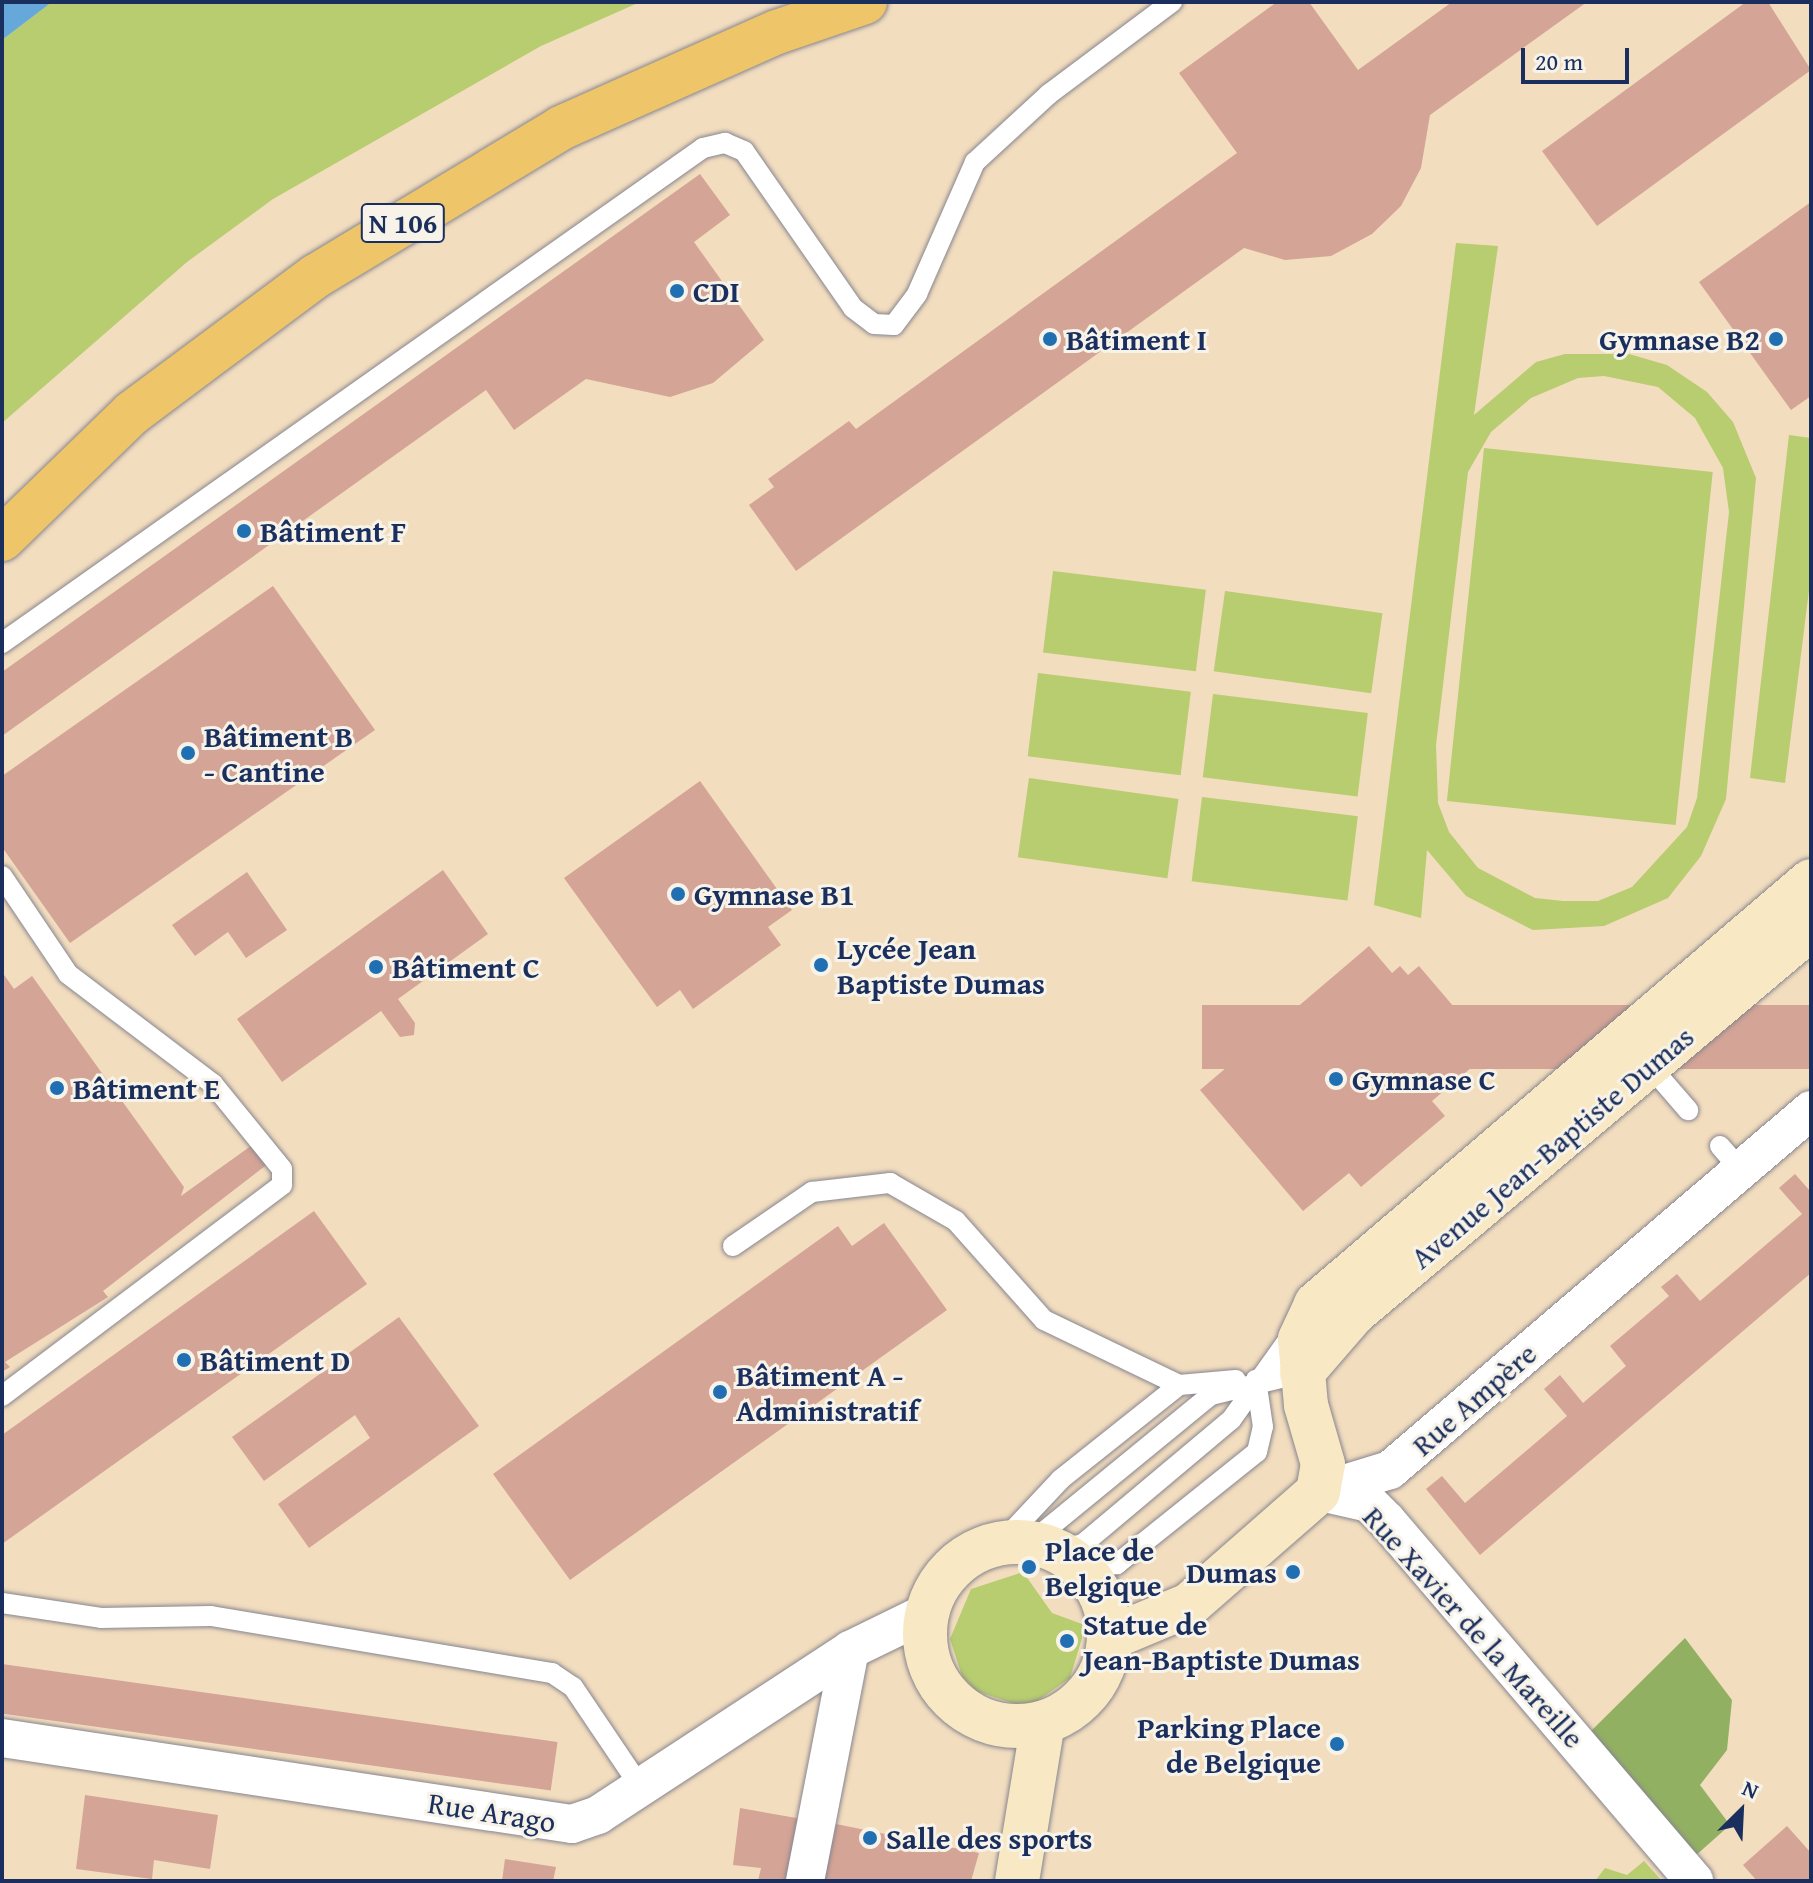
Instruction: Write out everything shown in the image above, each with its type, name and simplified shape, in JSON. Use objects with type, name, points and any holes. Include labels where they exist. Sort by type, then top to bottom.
[{"type":"main road","name":"N 106","points":[[2,539],[132,413],[316,276],[561,128],[777,32],[865,2]]},
{"type":"street","name":"Avenue Jean-Baptiste Dumas","points":[[1302,1373],[1300,1339],[1316,1304],[1811,881]]},
{"type":"street","name":"Avenue Jean-Baptiste Dumas","points":[[1302,1373],[1354,1313],[1811,928]]},
{"type":"street","name":"Rue Ampère","points":[[1110,1638],[1189,1605],[1318,1492],[1390,1470],[1731,1158],[1811,1110]]},
{"type":"street","points":[[1302,1373],[1323,1464],[1318,1492]]},
{"type":"street","name":"Rue Xavier de la Mareille","points":[[1318,1492],[1369,1503],[1387,1521],[1694,1881]]},
{"type":"street","points":[[1041,1551],[1098,1590],[1110,1638],[1099,1677],[1083,1699],[1043,1723],[1007,1726],[959,1705],[928,1654],[928,1612],[960,1562],[1041,1551]]},
{"type":"street","name":"Rue Arago","points":[[2,1738],[572,1824],[641,1788],[850,1650],[928,1612]]},
{"type":"street","points":[[805,1881],[850,1650]]},
{"type":"street","points":[[1017,1881],[1043,1723]]},
{"type":"lane","points":[[2,643],[703,148],[725,143],[744,151],[853,308],[874,324],[894,325],[917,294],[975,162],[1049,94],[1172,2]]},
{"type":"lane","points":[[2,876],[68,974],[213,1084],[282,1169],[282,1185],[2,1396]]},
{"type":"lane","points":[[1649,1065],[1688,1110]]},
{"type":"lane","points":[[733,1246],[812,1192],[853,1182],[890,1183],[956,1221],[1044,1320],[1179,1385],[1256,1380],[1302,1373]]},
{"type":"lane","name":"Avenue Jean-Baptiste Dumas","points":[[1041,1551],[1083,1544],[1231,1420],[1256,1380],[1316,1304]]},
{"type":"lane","points":[[1041,1551],[1117,1564],[1257,1452],[1263,1427],[1256,1380]]},
{"type":"lane","points":[[1041,1551],[1211,1395],[1256,1380]]},
{"type":"lane","points":[[1041,1551],[1061,1479],[1179,1385]]},
{"type":"lane","points":[[2,1603],[101,1618],[211,1616],[552,1673],[573,1687],[641,1788]]},
{"type":"green space","points":[[52,2],[640,2],[541,46],[273,199],[187,262],[2,423],[2,40]]},
{"type":"green space","points":[[1456,243],[1498,246],[1474,415],[1536,362],[1565,354],[1629,354],[1667,365],[1707,392],[1733,422],[1756,478],[1726,799],[1701,856],[1668,898],[1604,926],[1533,930],[1466,896],[1427,850],[1421,918],[1374,905]],"holes":[[[1604,376],[1658,387],[1695,418],[1723,468],[1729,512],[1697,798],[1687,827],[1632,887],[1598,901],[1535,898],[1478,868],[1449,832],[1438,803],[1436,745],[1468,472],[1491,432],[1531,398],[1578,378]]]},
{"type":"green space","points":[[1789,435],[1811,438],[1811,574],[1785,783],[1750,778]]},
{"type":"green space","points":[[1484,448],[1713,472],[1676,825],[1447,801]]},
{"type":"green space","points":[[1053,571],[1206,590],[1196,671],[1043,652]]},
{"type":"green space","points":[[1225,591],[1382,613],[1371,693],[1214,671]]},
{"type":"green space","points":[[1038,673],[1191,692],[1181,775],[1028,756]]},
{"type":"green space","points":[[1213,694],[1368,713],[1358,796],[1203,777]]},
{"type":"green space","points":[[1029,778],[1179,799],[1167,878],[1018,857]]},
{"type":"green space","points":[[1202,797],[1358,816],[1347,900],[1192,881]]},
{"type":"green space","points":[[1023,1572],[1052,1613],[1082,1624],[1082,1638],[1070,1678],[1036,1702],[1015,1704],[976,1691],[962,1676],[950,1639],[971,1589]]},
{"type":"green space","points":[[1685,1638],[1732,1700],[1727,1750],[1700,1785],[1730,1825],[1694,1857],[1591,1731]]},
{"type":"green space","points":[[1644,1861],[1662,1881],[1595,1881],[1605,1868],[1627,1875]]},
{"type":"water","points":[[2,2],[52,2],[2,40]]},
{"type":"building","name":"Bâtiment I","points":[[1277,2],[1309,2],[1358,70],[1452,2],[1587,2],[1430,115],[1421,168],[1401,206],[1372,234],[1331,256],[1285,260],[1244,248],[796,571],[749,505],[774,487],[768,479],[849,421],[856,429],[1237,153],[1179,73]]},
{"type":"building","points":[[1746,2],[1768,2],[1811,70],[1597,226],[1542,151]]},
{"type":"building","name":"Bâtiment F","points":[[700,174],[730,215],[694,242],[764,340],[713,383],[670,397],[586,379],[514,430],[486,390],[2,736],[2,672]]},
{"type":"building","name":"Gymnase B2","points":[[1811,202],[1811,396],[1791,410],[1699,282]]},
{"type":"building","name":"Bâtiment B - Cantine","points":[[273,586],[375,730],[70,943],[2,847],[2,776]]},
{"type":"building","name":"Gymnase B1","points":[[700,781],[792,910],[768,927],[781,945],[693,1009],[680,990],[657,1007],[564,878]]},
{"type":"building","name":"Bâtiment C","points":[[443,870],[488,934],[398,999],[415,1023],[414,1035],[400,1037],[381,1011],[282,1082],[237,1019]]},
{"type":"building","points":[[247,872],[287,930],[246,958],[228,932],[195,956],[172,925]]},
{"type":"building","name":"Gymnase C","points":[[1369,946],[1392,973],[1400,966],[1408,975],[1419,966],[1477,1034],[1458,1051],[1472,1067],[1432,1101],[1445,1116],[1361,1187],[1349,1173],[1303,1211],[1200,1090]]},
{"type":"building","name":"Bâtiment E","points":[[2,972],[14,989],[32,976],[184,1187],[181,1196],[255,1143],[269,1163],[103,1291],[108,1297],[5,1362],[10,1367],[2,1372]]},
{"type":"building","points":[[1202,1005],[1811,1005],[1811,1069],[1202,1069]]},
{"type":"building","points":[[1795,1174],[1811,1192],[1811,1273],[1480,1555],[1426,1489],[1442,1476],[1465,1503],[1567,1416],[1544,1389],[1560,1375],[1583,1403],[1626,1366],[1610,1346],[1669,1296],[1661,1287],[1677,1274],[1700,1301],[1802,1214],[1779,1188]]},
{"type":"building","name":"Bâtiment D","points":[[314,1211],[367,1284],[2,1544],[2,1435]]},
{"type":"building","name":"Bâtiment A - Administratif","points":[[884,1223],[947,1310],[570,1580],[493,1474],[838,1226],[852,1246]]},
{"type":"building","points":[[399,1317],[479,1426],[309,1548],[278,1504],[370,1438],[355,1415],[264,1481],[232,1437]]},
{"type":"building","points":[[2,1664],[558,1742],[551,1791],[2,1713]]},
{"type":"building","points":[[85,1795],[218,1815],[210,1869],[154,1860],[152,1879],[76,1869]]},
{"type":"building","points":[[740,1808],[802,1819],[790,1881],[758,1881],[761,1868],[733,1865]]},
{"type":"building","name":"Salle des sports","points":[[836,1824],[979,1853],[971,1881],[824,1881]]},
{"type":"building","points":[[1787,1826],[1811,1853],[1811,1881],[1757,1881],[1743,1865]]},
{"type":"building","points":[[505,1859],[556,1867],[553,1881],[502,1881]]},
{"type":"place","name":"CDI","points":[[677,291]]},
{"type":"place","name":"Bâtiment I","points":[[1050,339]]},
{"type":"place","name":"Gymnase B2","points":[[1776,339]]},
{"type":"place","name":"Bâtiment F","points":[[244,531]]},
{"type":"place","name":"Bâtiment B - Cantine","points":[[188,753]]},
{"type":"place","name":"Gymnase B1","points":[[678,894]]},
{"type":"place","name":"Lycée Jean Baptiste Dumas","points":[[821,965]]},
{"type":"place","name":"Bâtiment C","points":[[376,967]]},
{"type":"place","name":"Gymnase C","points":[[1336,1079]]},
{"type":"place","name":"Bâtiment E","points":[[57,1088]]},
{"type":"place","name":"Bâtiment D","points":[[184,1360]]},
{"type":"place","name":"Bâtiment A - Administratif","points":[[720,1392]]},
{"type":"place","name":"Place de Belgique","points":[[1029,1567]]},
{"type":"place","name":"Dumas","points":[[1293,1572]]},
{"type":"place","name":"Statue de Jean-Baptiste Dumas","points":[[1067,1641]]},
{"type":"place","name":"Parking Place de Belgique","points":[[1337,1744]]},
{"type":"place","name":"Salle des sports","points":[[870,1838]]}]
